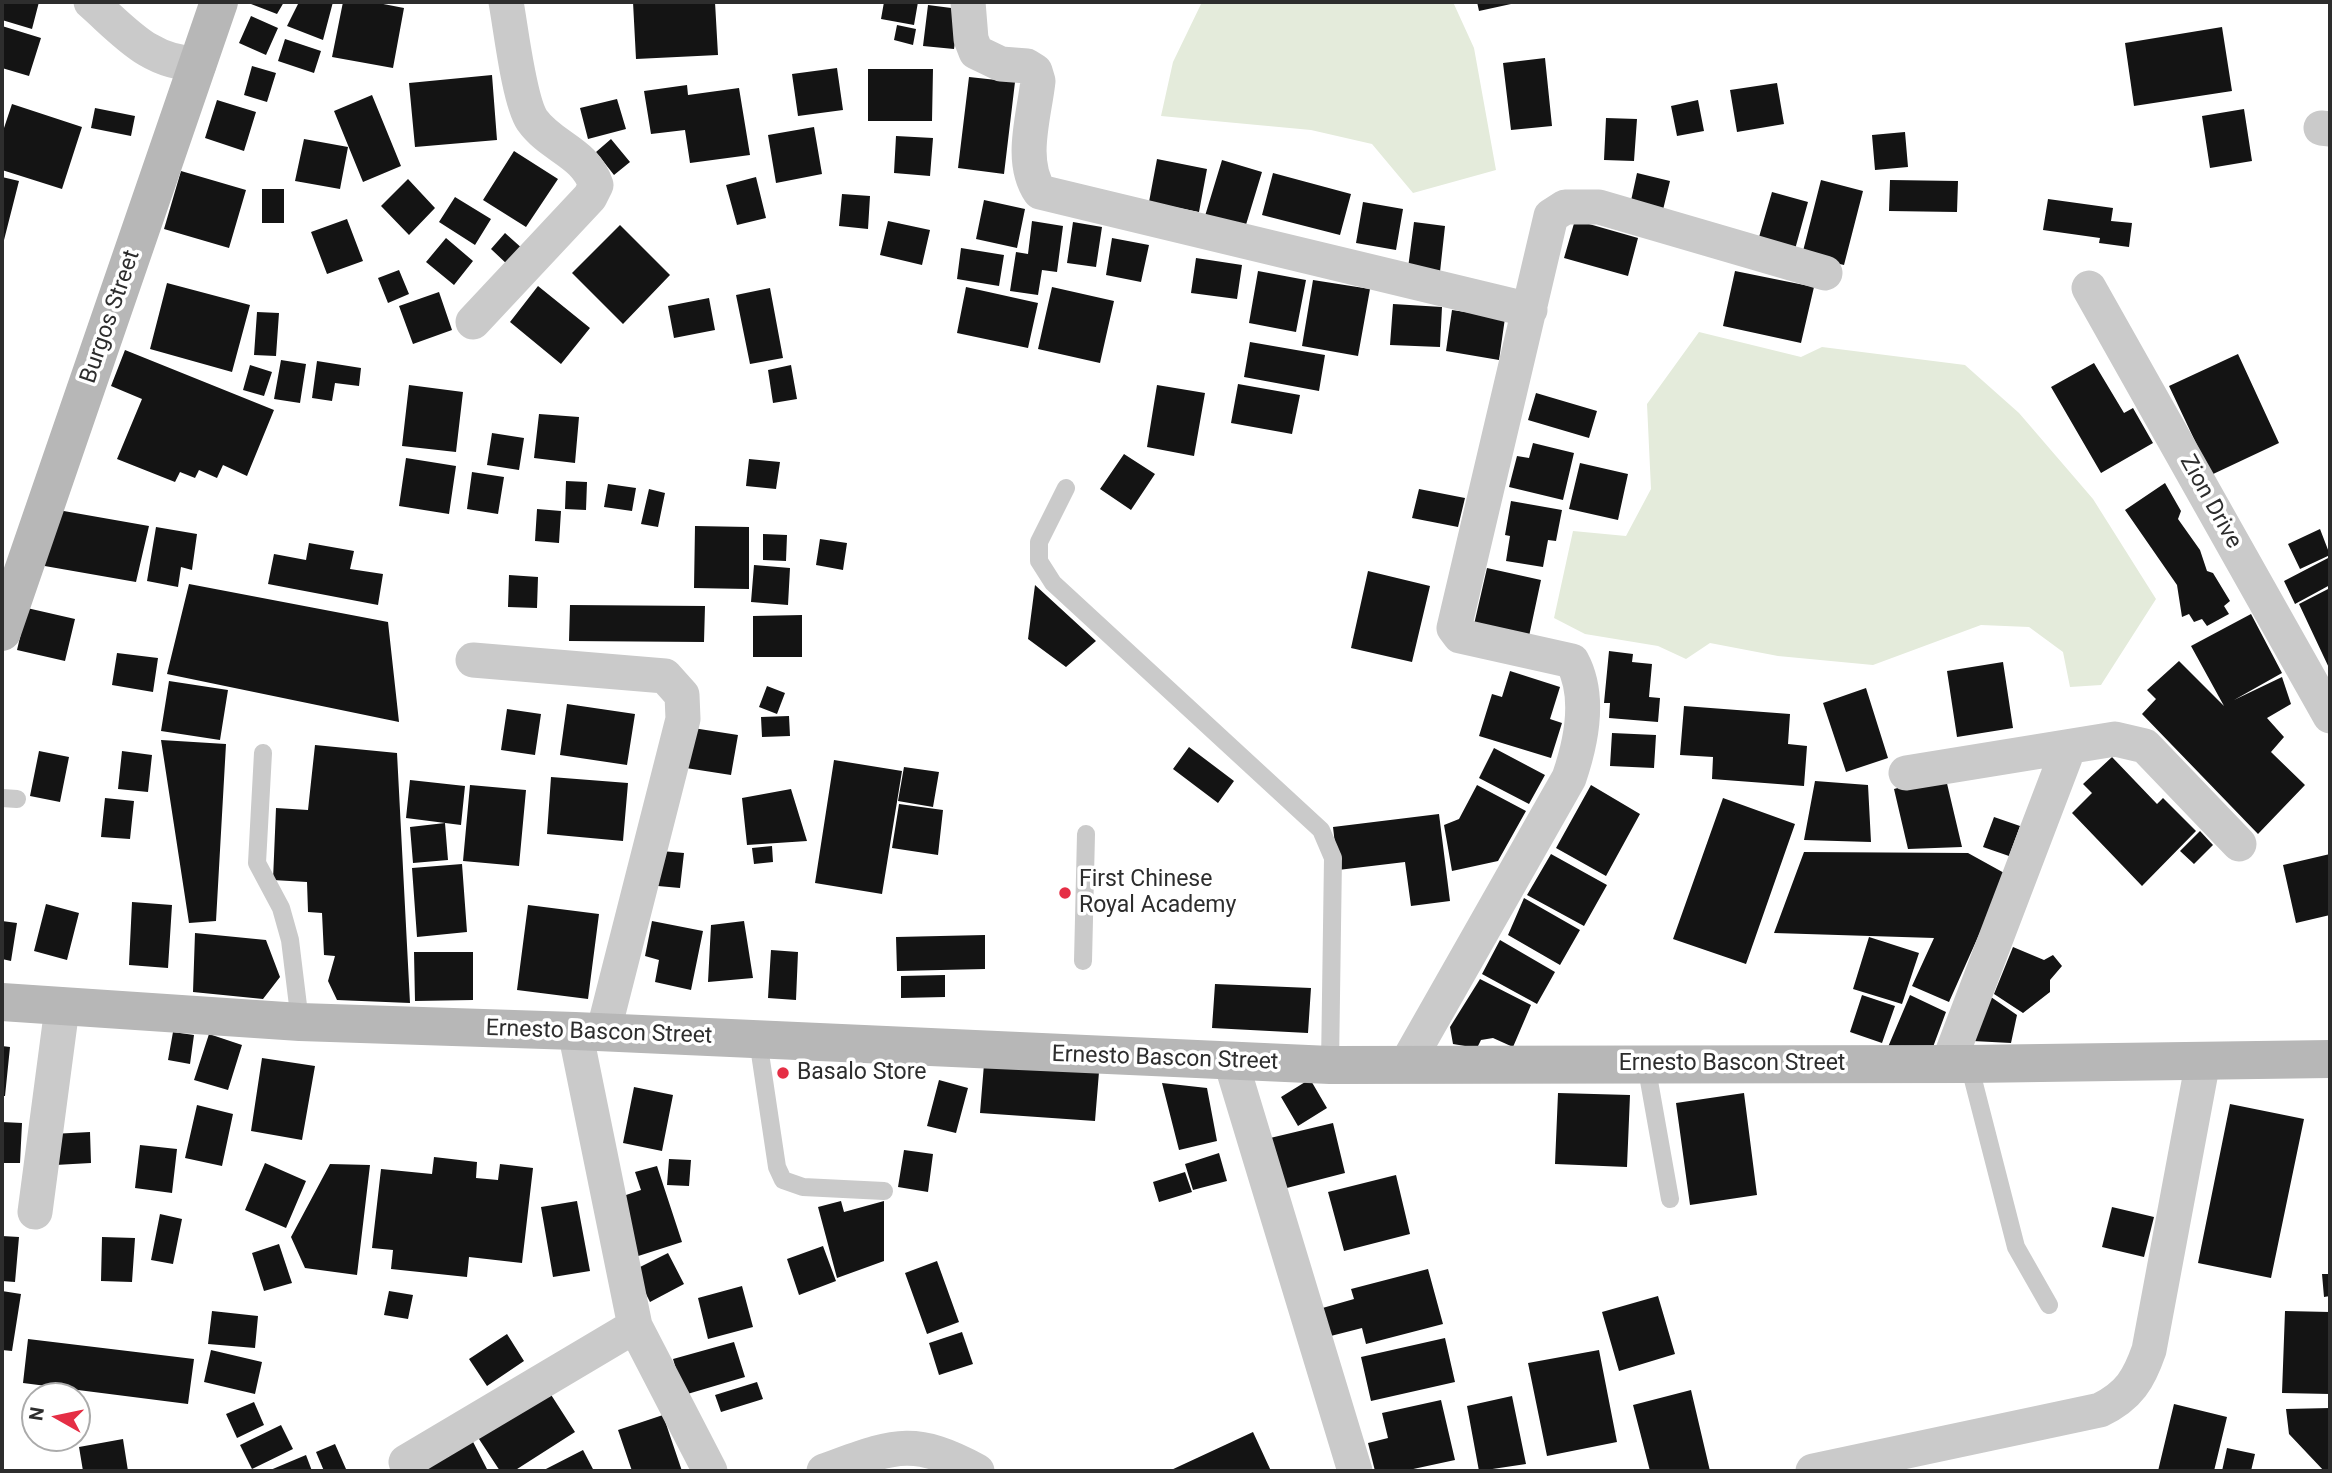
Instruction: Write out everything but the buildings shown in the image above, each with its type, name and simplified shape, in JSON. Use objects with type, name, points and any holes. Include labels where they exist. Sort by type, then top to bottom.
[{"type":"street","points":[[91,2],[134,41],[162,59],[199,64]]},
{"type":"street","name":"Burgos Street","points":[[2,632],[219,2]]},
{"type":"street","points":[[473,322],[590,197],[596,185],[590,168],[541,130],[527,111],[506,2]]},
{"type":"street","points":[[968,2],[971,39],[976,52],[1001,64],[1027,66],[1035,71],[1038,81],[1028,161],[1031,178],[1040,192],[1530,310]]},
{"type":"street","points":[[1406,1065],[1562,790],[1577,754],[1581,694],[1572,662],[1460,636],[1454,628],[1530,310],[1547,224],[1559,209],[1573,205],[1599,207],[1825,273]]},
{"type":"street","name":"Zion Drive","points":[[2089,288],[2330,716]]},
{"type":"street","points":[[472,660],[665,676],[682,695],[683,719],[589,1032],[635,1326],[710,1471]]},
{"type":"street","points":[[1906,773],[2115,739],[2145,746],[2239,844]]},
{"type":"street","points":[[1959,1064],[2069,747]]},
{"type":"street","name":"Ernesto Bascon Street","points":[[2,1002],[300,1022],[1330,1065],[1959,1064],[2330,1059]]},
{"type":"street","points":[[35,1212],[62,1007]]},
{"type":"street","points":[[1813,1471],[1886,1462],[2100,1410],[2118,1401],[2132,1389],[2149,1350],[2203,1061]]},
{"type":"street","points":[[1231,1062],[1355,1471]]},
{"type":"street","points":[[406,1462],[635,1326]]},
{"type":"street","points":[[824,1471],[906,1446],[948,1455],[977,1471]]},
{"type":"lane","points":[[1066,488],[1039,541],[1039,561],[1053,583],[1321,830],[1334,858],[1330,1065]]},
{"type":"lane","points":[[263,753],[257,863],[281,908],[290,940],[300,1022]]},
{"type":"lane","points":[[1083,961],[1086,834]]},
{"type":"lane","points":[[758,1040],[777,1167],[783,1180],[803,1187],[884,1191]]},
{"type":"lane","points":[[1646,1064],[1670,1199]]},
{"type":"lane","points":[[1959,1064],[2016,1247],[2049,1304]]},
{"type":"green space","points":[[1202,2],[1453,2],[1474,48],[1496,170],[1413,193],[1372,144],[1311,130],[1161,116],[1173,62]]},
{"type":"green space","points":[[1699,332],[1801,357],[1822,347],[1965,365],[2019,413],[2093,499],[2156,599],[2101,685],[2070,687],[2063,652],[2029,627],[1981,625],[1873,665],[1778,656],[1710,643],[1686,659],[1658,646],[1585,634],[1554,618],[1573,531],[1626,536],[1651,489],[1647,404]]},
{"type":"place","name":"First Chinese Royal Academy","points":[[1065,893]]},
{"type":"place","name":"Basalo Store","points":[[783,1073]]}]
